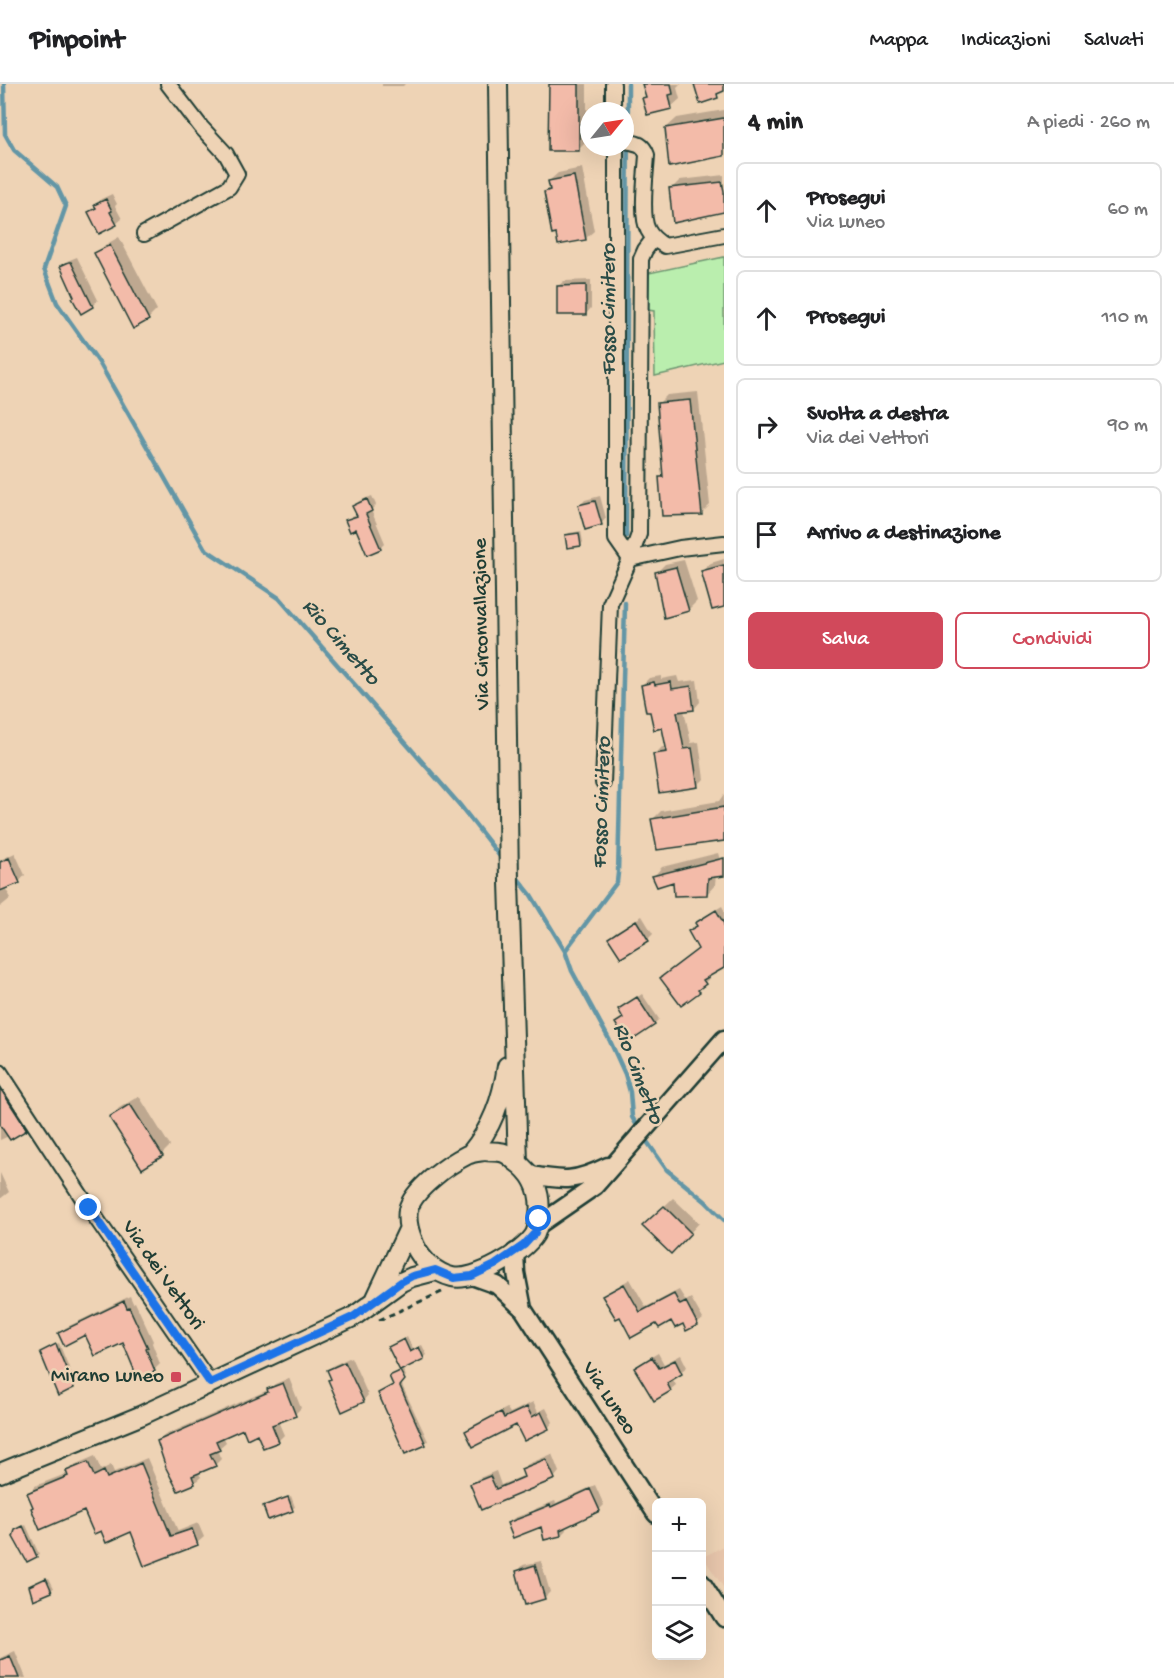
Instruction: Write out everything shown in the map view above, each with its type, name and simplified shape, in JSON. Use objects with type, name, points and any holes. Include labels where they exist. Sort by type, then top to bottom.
[{"type":"main road","name":"Via Circonvallazione","points":[[498,84],[509,882],[513,1026],[524,1169]]},
{"type":"main road","points":[[470,1154],[483,1138],[501,1097],[513,1026]]},
{"type":"main road","points":[[376,1300],[408,1230],[408,1210],[417,1194],[428,1182],[456,1161],[470,1154],[485,1151],[503,1152],[524,1169],[536,1184],[541,1202],[535,1233],[515,1252],[472,1276],[454,1278],[435,1270],[419,1254],[408,1230]]},
{"type":"main road","points":[[0,1473],[140,1416],[353,1317],[401,1282],[412,1276],[435,1270]]},
{"type":"street","points":[[144,234],[229,187],[237,174],[226,154],[201,127],[168,84]]},
{"type":"street","points":[[613,84],[613,102]]},
{"type":"street","points":[[634,143],[645,148],[647,155],[644,219],[646,227],[654,238],[665,246],[724,236]]},
{"type":"street","points":[[616,156],[616,538],[630,559]]},
{"type":"street","points":[[603,783],[610,604],[639,534],[641,258],[654,238]]},
{"type":"street","points":[[630,559],[680,548],[724,543]]},
{"type":"street","points":[[537,1226],[596,1186],[724,1039]]},
{"type":"street","name":"Via dei Vettori","points":[[0,1072],[89,1208],[210,1383]]},
{"type":"street","points":[[524,1169],[560,1180],[572,1180],[614,1164]]},
{"type":"street","points":[[515,1252],[516,1273],[523,1309]]},
{"type":"street","points":[[472,1276],[496,1285],[523,1309]]},
{"type":"street","name":"Via Luneo","points":[[523,1309],[652,1506]]},
{"type":"street","points":[[706,1589],[724,1618]]},
{"type":"shaded area","points":[[724,1546],[724,1588],[706,1561],[706,1555]]},
{"type":"green space","points":[[724,257],[724,360],[655,376],[654,311],[648,310],[649,273]]},
{"type":"building","points":[[549,84],[579,84],[579,151],[548,151]]},
{"type":"building","points":[[642,84],[671,84],[673,94],[669,95],[672,109],[647,115],[642,98],[646,97]]},
{"type":"building","points":[[694,84],[724,84],[724,91],[717,94],[718,98],[700,104]]},
{"type":"building","points":[[724,118],[724,156],[669,167],[665,128]]},
{"type":"building","points":[[574,176],[586,240],[558,245],[556,234],[552,235],[544,192],[550,190],[548,181]]},
{"type":"building","points":[[722,182],[724,212],[673,223],[669,188]]},
{"type":"building","points":[[106,199],[117,225],[99,234],[88,212],[96,208],[94,205]]},
{"type":"building","points":[[110,245],[149,320],[133,329],[94,253]]},
{"type":"building","points":[[69,262],[93,307],[81,314],[72,298],[74,297],[60,266]]},
{"type":"building","points":[[586,285],[586,315],[557,315],[557,286]]},
{"type":"building","points":[[690,400],[702,515],[662,516],[659,477],[663,477],[657,403]]},
{"type":"building","points":[[367,499],[372,511],[366,514],[381,549],[367,555],[356,529],[350,532],[345,520],[357,516],[352,506]]},
{"type":"building","points":[[595,501],[602,525],[585,530],[578,505]]},
{"type":"building","points":[[579,533],[581,546],[567,548],[565,535]]},
{"type":"building","points":[[724,565],[724,607],[712,610],[701,571]]},
{"type":"building","points":[[676,567],[689,611],[664,618],[655,572]]},
{"type":"building","points":[[654,682],[655,685],[671,682],[672,689],[691,686],[694,710],[677,712],[684,749],[692,748],[698,787],[659,793],[653,754],[667,752],[662,728],[654,730],[650,712],[646,712],[641,685]]},
{"type":"building","points":[[724,807],[724,841],[657,850],[651,819]]},
{"type":"building","points":[[9,858],[20,883],[0,891],[0,862]]},
{"type":"building","points":[[724,858],[724,876],[708,878],[707,895],[674,896],[673,882],[657,887],[652,876]]},
{"type":"building","points":[[716,910],[724,924],[724,968],[703,980],[706,984],[698,990],[700,992],[681,1006],[660,978],[698,949],[688,931],[697,926],[695,923]]},
{"type":"building","points":[[636,920],[649,941],[621,958],[608,938]]},
{"type":"building","points":[[637,997],[655,1025],[628,1043],[615,1023],[623,1018],[618,1009]]},
{"type":"building","points":[[0,1088],[27,1130],[10,1140],[0,1125]]},
{"type":"building","points":[[130,1104],[163,1156],[142,1169],[109,1117]]},
{"type":"building","points":[[664,1206],[691,1233],[671,1254],[642,1226]]},
{"type":"building","points":[[624,1284],[640,1312],[674,1294],[680,1305],[686,1302],[698,1325],[686,1331],[683,1324],[675,1328],[671,1321],[659,1328],[656,1324],[631,1338],[620,1317],[616,1319],[602,1296]]},
{"type":"building","points":[[124,1301],[148,1348],[146,1349],[155,1371],[138,1379],[123,1343],[95,1356],[85,1335],[64,1346],[58,1333]]},
{"type":"building","points":[[404,1339],[410,1352],[419,1347],[424,1359],[400,1371],[388,1347]]},
{"type":"building","points":[[56,1344],[74,1388],[58,1396],[40,1352]]},
{"type":"building","points":[[652,1357],[659,1368],[675,1360],[682,1374],[667,1383],[671,1391],[654,1401],[634,1368]]},
{"type":"building","points":[[345,1362],[364,1402],[342,1412],[328,1380],[331,1379],[327,1370]]},
{"type":"building","points":[[400,1371],[405,1380],[400,1386],[426,1445],[405,1454],[378,1393],[393,1385],[389,1376]]},
{"type":"building","points":[[283,1383],[296,1416],[272,1425],[279,1442],[263,1448],[257,1434],[247,1439],[243,1429],[216,1441],[220,1450],[210,1454],[216,1466],[192,1476],[195,1484],[178,1491],[166,1468],[157,1441],[268,1392],[267,1389]]},
{"type":"building","points":[[527,1407],[532,1417],[541,1412],[549,1429],[524,1441],[516,1425],[473,1447],[465,1431],[501,1412],[504,1418]]},
{"type":"building","points":[[546,1459],[555,1479],[481,1510],[470,1484],[490,1476],[496,1489],[524,1477],[521,1469]]},
{"type":"building","points":[[88,1462],[94,1476],[104,1471],[107,1478],[141,1463],[171,1536],[192,1529],[198,1545],[144,1566],[131,1532],[106,1543],[101,1531],[94,1534],[84,1511],[40,1530],[27,1493],[68,1476],[66,1471]]},
{"type":"building","points":[[590,1489],[600,1511],[560,1530],[561,1536],[544,1540],[541,1527],[513,1538],[507,1523],[550,1505],[551,1507]]},
{"type":"building","points":[[288,1497],[293,1511],[268,1520],[263,1506]]},
{"type":"building","points":[[23,1526],[37,1557],[27,1562],[13,1537],[15,1530]]},
{"type":"building","points":[[535,1565],[545,1599],[525,1605],[516,1571]]},
{"type":"building","points":[[46,1578],[52,1592],[33,1600],[29,1586]]},
{"type":"building","points":[[10,1656],[19,1678],[0,1678],[0,1660]]},
{"type":"waterway","name":"Rio Cimetto","points":[[4,84],[5,134],[14,150],[57,187],[66,206],[44,269],[57,303],[100,364],[205,549],[279,598],[459,804],[502,859]]},
{"type":"waterway","name":"Fosso Cimitero","points":[[626,536],[628,84]]},
{"type":"waterway","name":"Fosso Cimitero","points":[[565,951],[617,882],[625,603]]},
{"type":"waterway","name":"Rio Cimetto","points":[[515,875],[531,895],[565,951],[572,971],[610,1041],[625,1074],[630,1092],[632,1117],[639,1129]]},
{"type":"waterway","name":"Rio Cimetto","points":[[643,1136],[667,1170],[724,1220]]},
{"type":"place","name":"Mirano Luneo","points":[[176,1377]]},
{"type":"route","points":[[89,1208],[210,1383],[353,1317],[412,1276],[435,1270],[454,1278],[472,1276],[495,1265],[524,1245],[535,1233],[539,1219]]}]
